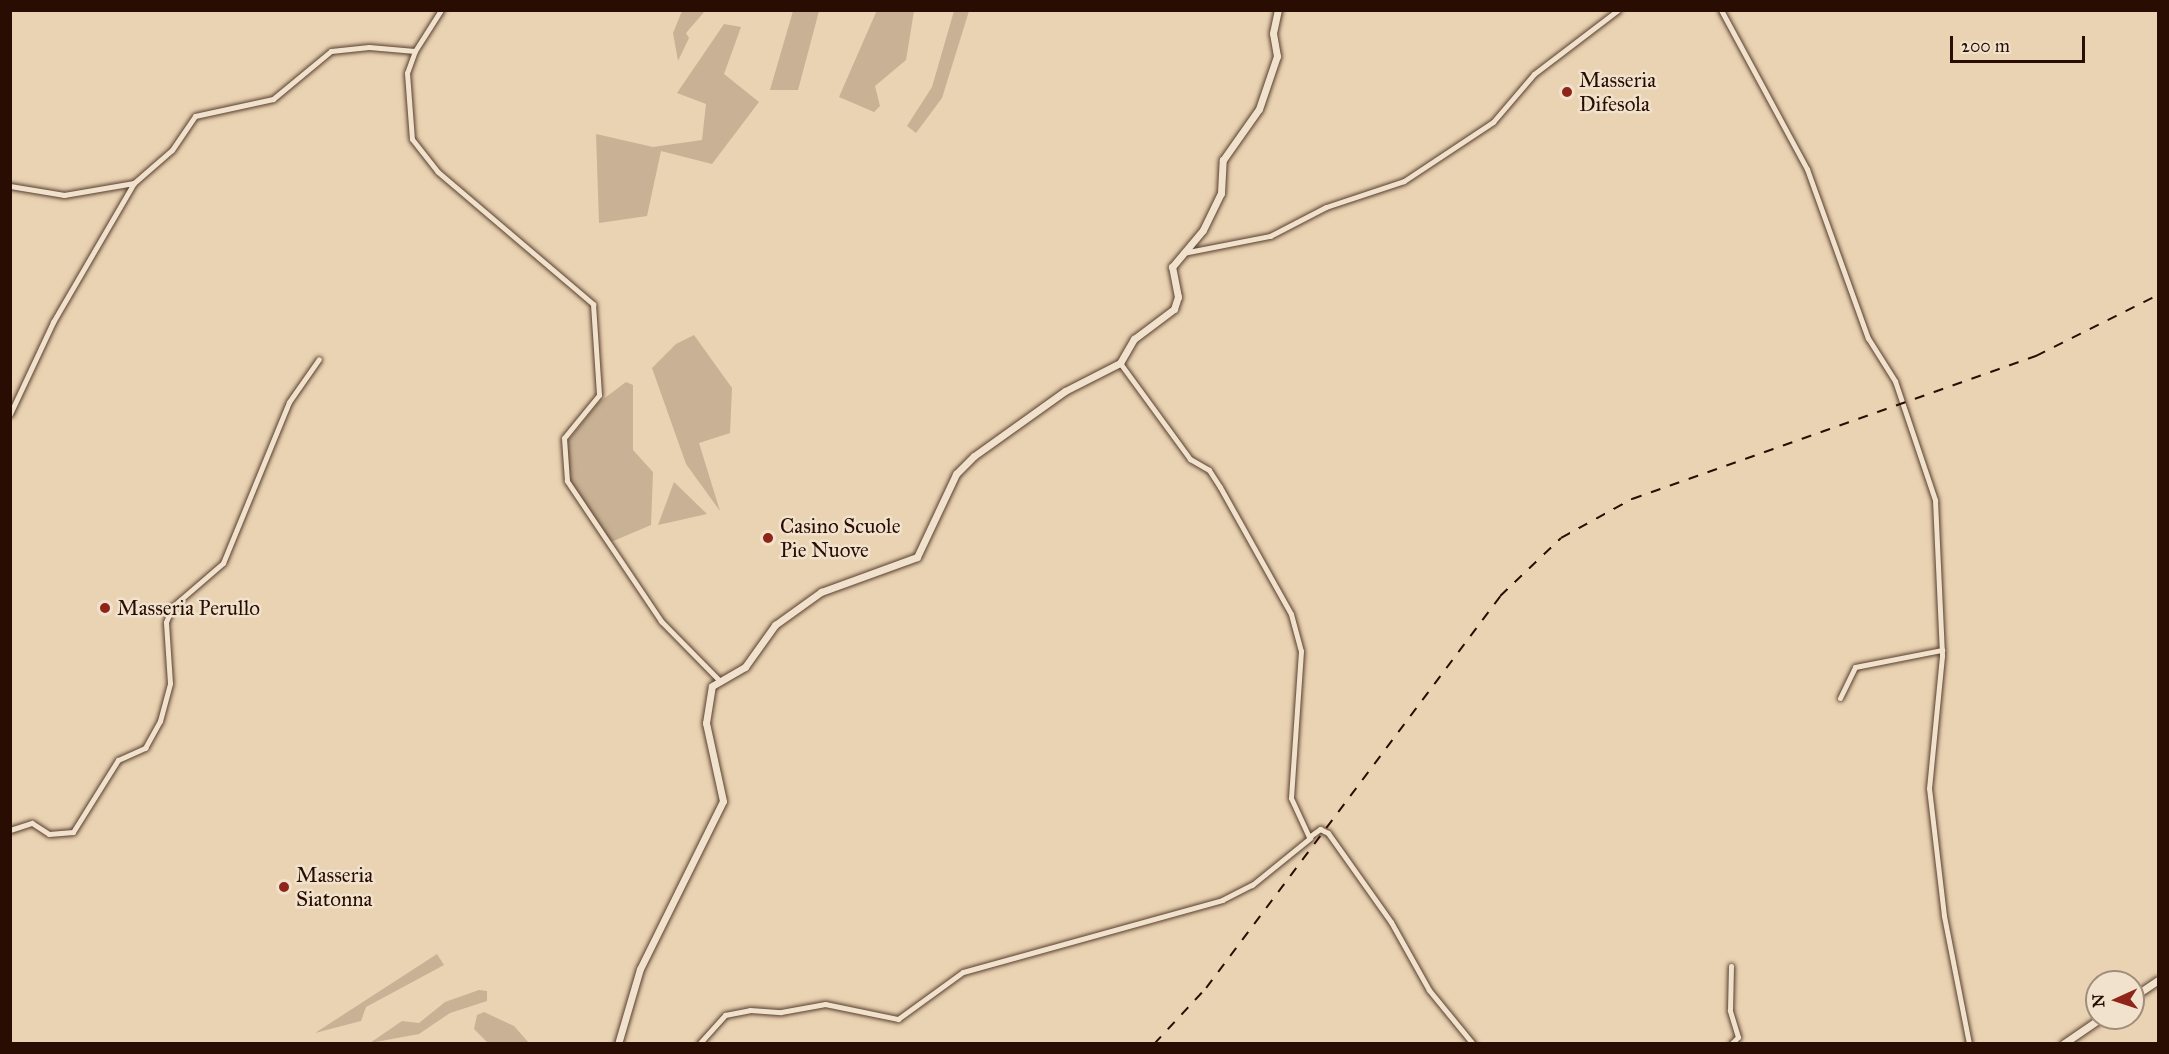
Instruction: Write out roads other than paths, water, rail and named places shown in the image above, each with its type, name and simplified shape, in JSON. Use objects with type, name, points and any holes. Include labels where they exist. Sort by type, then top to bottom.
[{"type":"street","points":[[441,10],[415,51],[407,73],[412,139],[438,172],[593,304],[599,395],[564,438],[567,481],[661,621],[719,680]]},
{"type":"street","points":[[618,1044],[640,969],[723,801],[706,723],[712,686],[745,667],[775,625],[821,592],[917,557],[956,474],[974,456],[1065,391],[1120,363],[1134,339],[1178,302],[1172,267],[1217,205],[1223,160],[1265,94],[1276,56],[1273,33],[1278,10]]},
{"type":"street","points":[[1183,253],[1270,236],[1326,207],[1395,186],[1493,122],[1534,74],[1618,10]]},
{"type":"street","points":[[1721,10],[1807,169],[1868,338],[1897,387],[1937,507],[1942,650],[1929,788],[1944,916],[1969,1044]]},
{"type":"street","points":[[10,414],[53,322],[134,183],[172,150],[195,116],[273,99],[324,54],[369,47],[415,51]]},
{"type":"street","points":[[10,186],[64,195],[134,183]]},
{"type":"street","points":[[10,830],[32,823],[49,834],[73,832],[118,760],[145,748],[160,721],[170,683],[166,622],[172,607],[223,563],[289,402],[319,359]]},
{"type":"street","points":[[1120,363],[1190,459],[1209,470],[1291,614],[1300,651],[1291,798],[1310,838]]},
{"type":"street","points":[[1840,698],[1856,667],[1942,650]]},
{"type":"street","points":[[699,1044],[725,1015],[750,1010],[781,1012],[825,1004],[898,1019],[963,972],[1222,900],[1252,885],[1320,829],[1328,833],[1391,922],[1428,990],[1473,1044]]},
{"type":"street","points":[[1731,966],[1730,1010],[1738,1037],[1731,1044]]},
{"type":"street","points":[[2145,989],[2158,980]]},
{"type":"street","points":[[2063,1044],[2085,1029]]},
{"type":"railway","points":[[1154,1044],[1206,988],[1500,596],[1561,538],[1632,499],[2036,356],[2158,295]]},
{"type":"place","name":"Masseria Difesola","points":[[1567,92]]},
{"type":"place","name":"Casino Scuole Pie Nuove","points":[[768,538]]},
{"type":"place","name":"Masseria Perullo","points":[[105,608]]},
{"type":"place","name":"Masseria Siatonna","points":[[284,887]]}]
